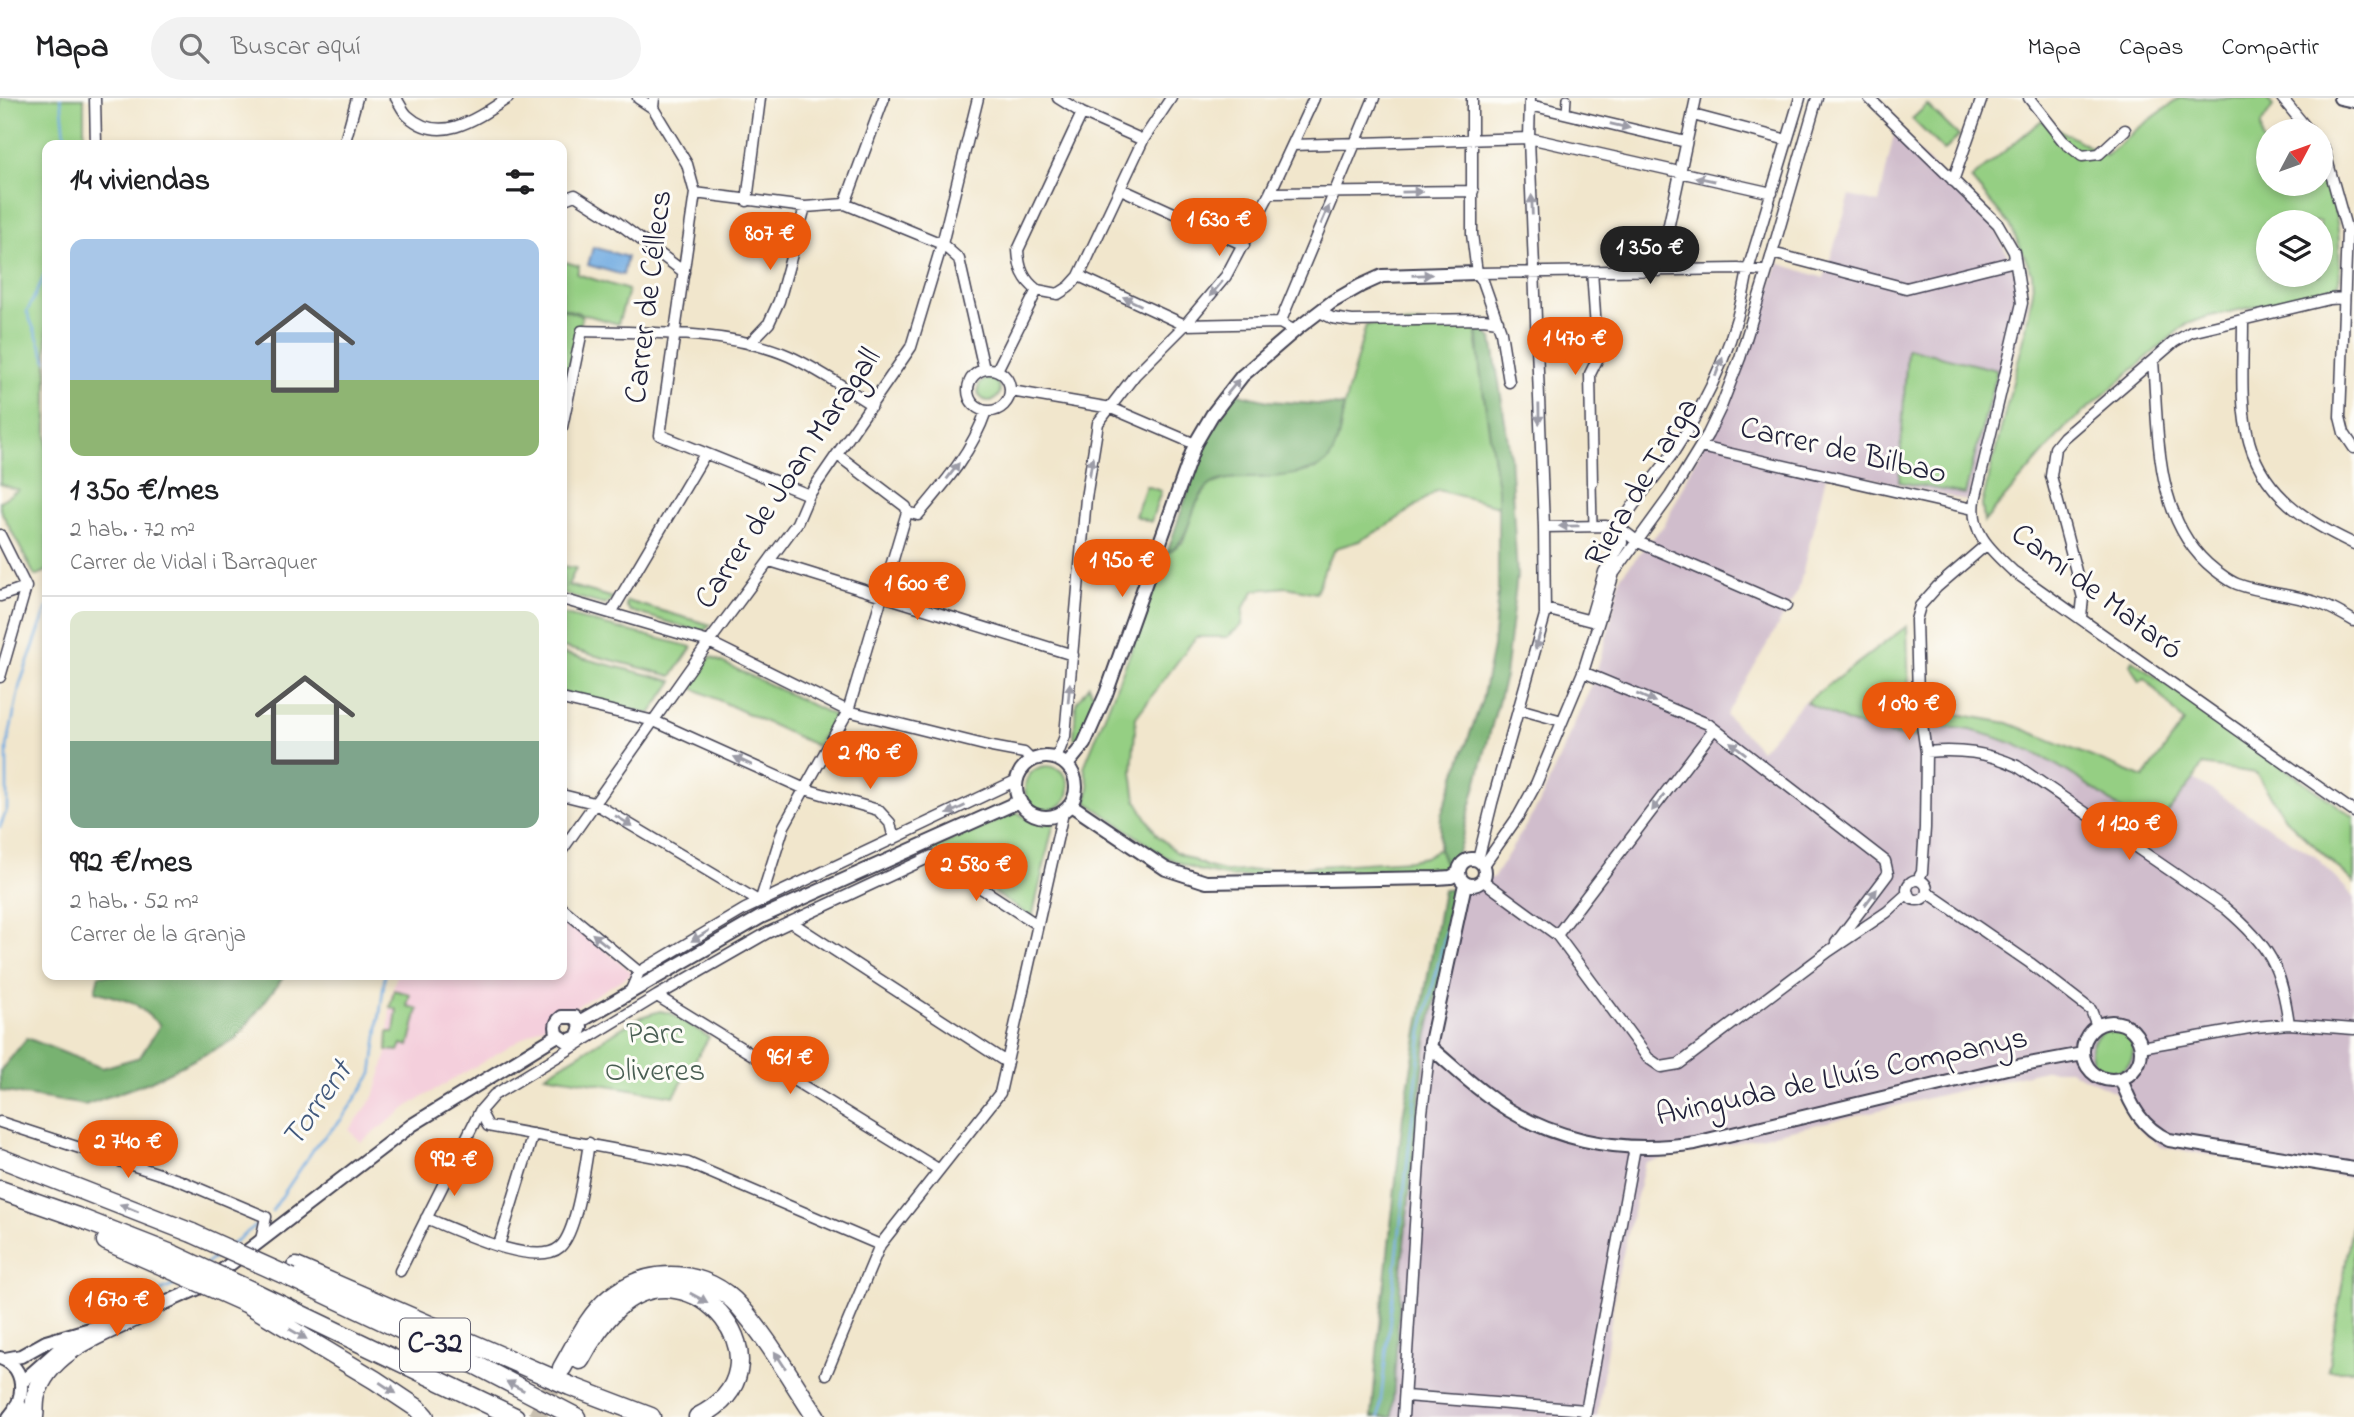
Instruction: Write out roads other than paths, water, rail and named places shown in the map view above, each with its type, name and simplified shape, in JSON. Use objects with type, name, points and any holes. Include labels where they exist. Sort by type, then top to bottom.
[{"type":"highway","points":[[0,1158],[294,1272]]},
{"type":"highway","points":[[0,1192],[168,1260],[253,1299],[417,1408],[425,1417]]},
{"type":"highway","name":"C-32","points":[[294,1272],[568,1376]]},
{"type":"highway","name":"C-32","points":[[294,1272],[576,1417]]},
{"type":"highway","points":[[568,1376],[586,1325],[610,1298],[636,1283],[658,1276],[683,1276],[700,1279],[720,1290],[739,1306],[779,1357],[817,1417]]},
{"type":"highway","points":[[568,1376],[618,1308],[641,1294],[662,1289],[680,1289],[695,1294],[720,1313],[737,1343],[740,1362],[727,1396],[715,1409],[698,1417]]},
{"type":"highway","name":"C-32","points":[[253,1299],[515,1417]]},
{"type":"highway","points":[[34,1417],[36,1394],[50,1366],[73,1348],[144,1313]]},
{"type":"highway","points":[[568,1376],[651,1417]]},
{"type":"street","points":[[95,98],[96,140]]},
{"type":"street","points":[[345,140],[357,98]]},
{"type":"street","points":[[396,98],[408,116],[437,129],[454,128],[480,116],[508,98]]},
{"type":"street","points":[[638,98],[654,103]]},
{"type":"street","points":[[747,201],[760,98]]},
{"type":"street","points":[[845,204],[884,98]]},
{"type":"street","name":"Carrer de Joan Maragall","points":[[567,843],[709,642],[770,562],[797,523],[809,495],[839,456],[911,347],[942,244],[978,98]]},
{"type":"street","points":[[1058,98],[1082,113],[1143,140]]},
{"type":"street","points":[[1082,113],[1018,250],[1018,264],[1023,276],[1037,290],[1058,294],[1079,276],[1143,140],[1171,98]]},
{"type":"street","points":[[1061,762],[1086,498],[1098,423],[1135,375],[1185,326],[1226,276],[1270,193],[1314,98]]},
{"type":"street","points":[[1280,323],[1374,98]]},
{"type":"street","points":[[1472,98],[1472,234],[1477,272],[1498,321],[1509,382]]},
{"type":"street","points":[[1566,113],[1567,98]]},
{"type":"street","points":[[1659,271],[1696,98]]},
{"type":"street","points":[[1545,610],[1594,621],[1604,572],[1622,543],[1621,529],[1632,506],[1672,454],[1709,393],[1744,294],[1748,270],[1800,98]]},
{"type":"street","name":"Riera de Targa","points":[[1481,863],[1519,815],[1536,784],[1583,672],[1594,621],[1614,573],[1638,542],[1701,447],[1721,407],[1740,358],[1817,98]]},
{"type":"street","name":"Camí de Mataró","points":[[1869,98],[1998,224],[2014,252],[2022,303],[1973,509],[1973,521],[1987,544],[2013,571],[2354,813]]},
{"type":"street","points":[[1953,181],[1982,98]]},
{"type":"street","points":[[2029,98],[2063,141],[2081,156],[2099,154],[2126,130]]},
{"type":"street","points":[[2282,98],[2299,119]]},
{"type":"street","points":[[2340,98],[2354,101]]},
{"type":"street","points":[[1067,809],[1166,869],[1206,883],[1451,877],[1462,878],[1475,885],[1482,880],[1485,874],[1481,863],[1492,803],[1545,610],[1530,101],[1566,113],[1686,142]]},
{"type":"street","name":"Carrer de Céllecs","points":[[654,103],[687,164],[695,192],[660,435],[809,495]]},
{"type":"street","points":[[1693,115],[1787,140]]},
{"type":"street","points":[[1293,145],[1529,138],[1772,193]]},
{"type":"street","points":[[2333,181],[2347,232],[2340,417],[2344,433],[2354,448]]},
{"type":"street","points":[[1121,189],[1244,244]]},
{"type":"street","points":[[1270,193],[1473,191]]},
{"type":"street","points":[[695,192],[805,207],[845,204],[942,244],[959,259],[984,369]]},
{"type":"street","points":[[567,199],[575,195],[613,219],[684,272]]},
{"type":"street","points":[[750,344],[769,323],[779,301],[805,207]]},
{"type":"street","points":[[1772,253],[1906,288],[2015,261]]},
{"type":"street","points":[[1592,271],[1598,358],[1590,374],[1593,526]]},
{"type":"street","points":[[1061,762],[1084,744],[1106,694],[1195,444],[1233,386],[1320,312],[1360,286],[1382,276],[1477,272],[1767,271]]},
{"type":"street","points":[[1079,276],[1185,326],[1280,323],[1295,331]]},
{"type":"street","points":[[997,370],[1037,290]]},
{"type":"street","points":[[2081,617],[2083,598],[2051,476],[2055,448],[2064,437],[2174,342],[2191,332],[2344,298]]},
{"type":"street","points":[[1320,312],[1332,318],[1352,321],[1498,321]]},
{"type":"street","points":[[2244,320],[2245,421],[2256,463],[2269,486],[2284,501],[2307,519],[2354,544]]},
{"type":"street","points":[[567,400],[582,331],[673,334],[750,344],[800,361],[872,405]]},
{"type":"street","points":[[2153,361],[2161,460],[2169,500],[2194,549],[2207,564],[2235,584],[2322,604],[2354,621]]},
{"type":"street","points":[[984,369],[997,370],[1006,377],[1011,391],[1004,405],[998,410],[986,411],[976,407],[968,395],[970,380],[984,369]]},
{"type":"street","points":[[1011,391],[1111,408],[1195,444]]},
{"type":"street","points":[[906,512],[918,515],[945,482],[966,455],[986,411]]},
{"type":"street","name":"Carrer de Bilbao","points":[[1701,447],[1973,509]]},
{"type":"street","points":[[611,613],[705,454]]},
{"type":"street","points":[[760,902],[784,826],[848,712],[906,512],[906,507],[839,456]]},
{"type":"street","points":[[1544,527],[1593,526],[1621,529],[1638,542],[1786,606]]},
{"type":"street","points":[[0,535],[26,587],[0,677]]},
{"type":"street","points":[[1482,880],[1557,935],[1647,1058],[1661,1067],[1679,1064],[1829,951],[1887,912],[1908,893],[1909,884],[1918,880],[1922,872],[1925,828],[1926,752],[1918,697],[1917,615],[1920,606],[1937,587],[1987,544]]},
{"type":"street","points":[[770,562],[1073,655]]},
{"type":"street","points":[[0,596],[26,587]]},
{"type":"street","points":[[567,600],[709,642],[848,712],[1024,753],[1032,761]]},
{"type":"street","points":[[1583,672],[1708,724],[1885,861],[1888,874],[1829,951]]},
{"type":"street","points":[[567,700],[654,721],[805,789],[878,810],[890,822],[894,839]]},
{"type":"street","points":[[1518,709],[1562,721]]},
{"type":"street","points":[[1557,935],[1714,729]]},
{"type":"street","points":[[1926,752],[1975,751],[1999,757],[2018,766],[2225,908],[2252,931],[2271,956],[2282,980],[2289,1024]]},
{"type":"street","points":[[631,990],[639,972],[760,902],[1017,780],[1032,761],[1040,758],[1061,762],[1075,779],[1076,788],[1067,809],[1036,924],[1000,1093],[880,1245],[826,1374]]},
{"type":"street","points":[[1017,780],[1020,801],[1035,815],[1054,817],[1067,809]]},
{"type":"street","points":[[567,796],[594,803],[760,902]]},
{"type":"street","points":[[3,1358],[21,1356],[46,1342],[144,1313],[199,1288],[412,1125],[471,1088],[562,1038],[577,1037],[631,990],[761,917],[1020,801]]},
{"type":"street","points":[[400,1271],[482,1108],[494,1095],[557,1057],[584,1030],[657,996],[767,933],[932,856],[1036,924]]},
{"type":"street","points":[[1403,1417],[1422,1113],[1430,1047],[1464,861],[1469,859],[1481,863]]},
{"type":"street","points":[[1918,880],[1924,883],[1927,892],[2030,963],[2091,1010],[2097,1026]]},
{"type":"street","points":[[1908,893],[1912,898],[1918,899],[1927,892]]},
{"type":"street","points":[[567,912],[639,972]]},
{"type":"street","points":[[791,922],[1006,1062]]},
{"type":"street","points":[[657,996],[938,1169]]},
{"type":"street","points":[[557,1057],[562,1038],[556,1029],[560,1019],[568,1016],[584,1030]]},
{"type":"street","points":[[2107,1022],[2125,1025],[2133,1031],[2141,1047],[2137,1067],[2121,1079],[2111,1081],[2096,1076],[2086,1064],[2083,1054],[2083,1044],[2090,1032],[2107,1022]]},
{"type":"street","points":[[2141,1047],[2255,1027],[2289,1024],[2354,1029]]},
{"type":"street","name":"Avinguda de Lluís Companys","points":[[1430,1047],[1483,1093],[1529,1121],[1571,1137],[1635,1147],[1670,1147],[1695,1143],[2007,1068],[2083,1054]]},
{"type":"street","points":[[2121,1079],[2138,1117],[2148,1128],[2169,1140],[2354,1169]]},
{"type":"street","points":[[471,1088],[481,1095],[488,1126],[688,1163],[880,1245]]},
{"type":"street","points":[[0,1122],[181,1181],[266,1217],[285,1221]]},
{"type":"street","points":[[499,1245],[533,1134]]},
{"type":"street","points":[[426,1219],[530,1254],[550,1252],[561,1247],[571,1230],[589,1143]]},
{"type":"street","points":[[1405,1396],[1586,1414],[1635,1147]]},
{"type":"street","points":[[261,1240],[266,1217]]},
{"type":"street","points":[[22,1382],[82,1331]]},
{"type":"street","points":[[3,1358],[15,1368],[22,1382],[22,1395],[15,1414]]},
{"type":"water","points":[[593,247],[627,257],[623,275],[588,265]]},
{"type":"waterway","points":[[61,98],[65,140]]},
{"type":"waterway","points":[[42,280],[27,312],[42,349]]},
{"type":"waterway","points":[[0,827],[7,809],[7,747],[20,684],[42,622]]},
{"type":"waterway","points":[[1379,1417],[1422,1032],[1454,897]]},
{"type":"waterway","name":"Torrent","points":[[272,1211],[317,1144],[341,1120],[372,1074],[384,980]]},
{"type":"waterway","name":"Torrent","points":[[232,1244],[259,1223]]},
{"type":"waterway","name":"Torrent","points":[[207,1263],[221,1253]]},
{"type":"waterway","name":"Torrent","points":[[148,1304],[152,1295],[181,1282]]},
{"type":"tunnel","points":[[537,1417],[562,1368]]},
{"type":"park label","name":"Parc Oliveres","points":[[655,1054]]}]
